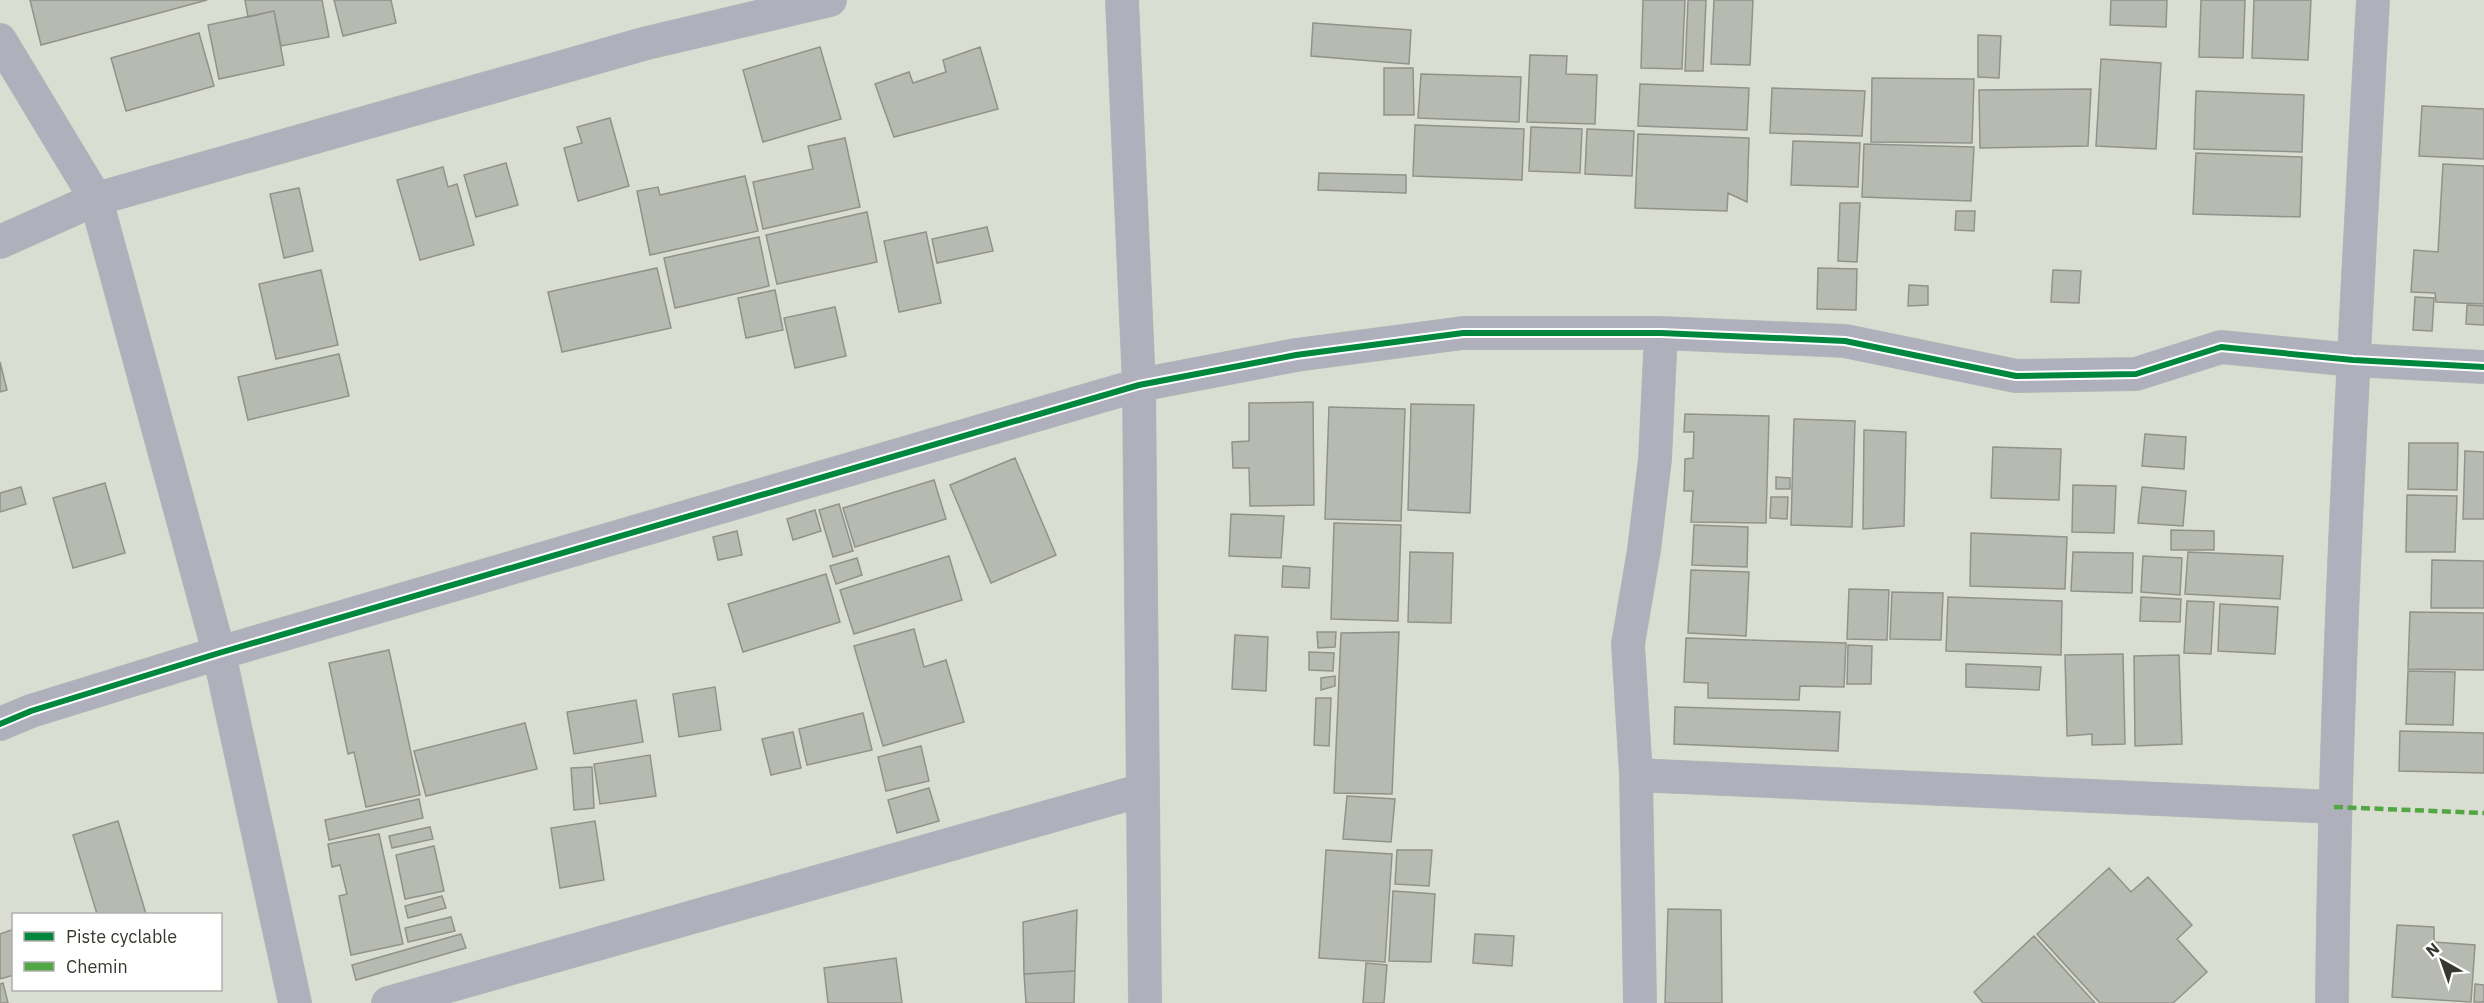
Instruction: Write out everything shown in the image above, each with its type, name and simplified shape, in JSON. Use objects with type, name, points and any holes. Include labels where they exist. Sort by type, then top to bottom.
[{"type":"street","points":[[0,242],[96,199],[647,43],[830,0]]},
{"type":"street","points":[[1122,0],[1139,385],[1146,1003]]},
{"type":"street","points":[[2332,1003],[2334,807],[2353,360],[2373,0]]},
{"type":"street","points":[[0,40],[96,199],[219,653],[296,1003]]},
{"type":"street","points":[[0,724],[31,711],[219,653],[1139,385],[1296,355],[1463,333],[1661,333],[1845,341],[2016,376],[2136,374],[2221,347],[2353,360],[2484,367]]},
{"type":"street","points":[[1640,1003],[1636,775],[1628,644],[1644,550],[1655,459],[1661,333]]},
{"type":"street","points":[[1636,775],[2334,807]]},
{"type":"street","points":[[388,1003],[1143,790]]},
{"type":"building","points":[[30,0],[207,0],[41,45]]},
{"type":"building","points":[[245,0],[322,0],[329,37],[281,46],[274,11],[248,17]]},
{"type":"building","points":[[334,0],[391,0],[396,23],[343,36]]},
{"type":"building","points":[[1643,0],[1685,0],[1682,69],[1641,68]]},
{"type":"building","points":[[1688,0],[1706,0],[1703,71],[1685,71]]},
{"type":"building","points":[[1714,0],[1753,0],[1750,65],[1711,64]]},
{"type":"building","points":[[2111,0],[2167,0],[2166,27],[2110,25]]},
{"type":"building","points":[[2201,0],[2245,0],[2243,58],[2199,57]]},
{"type":"building","points":[[2254,0],[2311,0],[2308,60],[2252,58]]},
{"type":"building","points":[[274,11],[284,65],[219,79],[208,25]]},
{"type":"building","points":[[1313,23],[1411,30],[1409,64],[1311,56]]},
{"type":"building","points":[[199,33],[214,86],[126,111],[111,58]]},
{"type":"building","points":[[1978,35],[2001,36],[1999,78],[1978,77]]},
{"type":"building","points":[[820,47],[841,119],[763,142],[743,70]]},
{"type":"building","points":[[980,47],[998,109],[894,137],[875,84],[909,72],[913,83],[946,72],[943,60]]},
{"type":"building","points":[[1530,55],[1567,56],[1566,74],[1597,75],[1595,124],[1527,122]]},
{"type":"building","points":[[2101,59],[2161,63],[2156,149],[2096,146]]},
{"type":"building","points":[[1384,68],[1413,68],[1414,115],[1384,115]]},
{"type":"building","points":[[1421,74],[1521,77],[1519,122],[1418,118]]},
{"type":"building","points":[[1872,78],[1974,79],[1972,143],[1871,142]]},
{"type":"building","points":[[1640,84],[1749,88],[1747,130],[1638,126]]},
{"type":"building","points":[[1772,88],[1865,91],[1862,136],[1770,133]]},
{"type":"building","points":[[2091,89],[2088,146],[1980,148],[1979,90]]},
{"type":"building","points":[[2196,91],[2304,95],[2302,152],[2194,149]]},
{"type":"building","points":[[2422,106],[2484,109],[2484,159],[2419,156]]},
{"type":"building","points":[[610,118],[629,186],[578,201],[564,148],[582,143],[577,127]]},
{"type":"building","points":[[1415,125],[1524,129],[1522,180],[1413,176]]},
{"type":"building","points":[[1531,127],[1582,129],[1580,173],[1529,171]]},
{"type":"building","points":[[1587,129],[1634,131],[1632,176],[1585,174]]},
{"type":"building","points":[[1638,134],[1749,138],[1747,202],[1728,193],[1727,211],[1635,208]]},
{"type":"building","points":[[845,138],[860,207],[763,229],[753,182],[813,169],[808,146]]},
{"type":"building","points":[[1793,141],[1860,143],[1858,187],[1791,185]]},
{"type":"building","points":[[1864,144],[1974,147],[1971,201],[1862,197]]},
{"type":"building","points":[[2196,153],[2302,157],[2300,217],[2193,214]]},
{"type":"building","points":[[506,163],[518,205],[476,217],[464,175]]},
{"type":"building","points":[[2443,164],[2484,166],[2484,304],[2436,302],[2435,293],[2411,292],[2414,250],[2438,252]]},
{"type":"building","points":[[443,167],[448,187],[457,184],[474,245],[420,260],[397,180]]},
{"type":"building","points":[[1319,173],[1406,175],[1406,193],[1318,190]]},
{"type":"building","points":[[745,176],[758,231],[650,255],[637,191],[658,187],[660,195]]},
{"type":"building","points":[[299,188],[313,251],[284,258],[270,194]]},
{"type":"building","points":[[1840,203],[1860,203],[1857,262],[1838,261]]},
{"type":"building","points":[[1956,211],[1975,211],[1974,231],[1955,230]]},
{"type":"building","points":[[867,212],[877,262],[777,284],[766,235]]},
{"type":"building","points":[[987,227],[993,251],[937,263],[932,239]]},
{"type":"building","points":[[926,232],[941,303],[899,312],[884,241]]},
{"type":"building","points":[[759,237],[769,286],[675,308],[664,258]]},
{"type":"building","points":[[657,268],[671,328],[562,352],[548,292]]},
{"type":"building","points":[[1818,268],[1857,269],[1856,310],[1817,309]]},
{"type":"building","points":[[321,270],[338,345],[276,359],[259,284]]},
{"type":"building","points":[[2053,270],[2081,271],[2079,303],[2051,302]]},
{"type":"building","points":[[1909,285],[1928,286],[1928,305],[1908,306]]},
{"type":"building","points":[[775,290],[783,330],[746,338],[738,298]]},
{"type":"building","points":[[2415,297],[2434,298],[2432,331],[2413,330]]},
{"type":"building","points":[[2467,305],[2484,306],[2484,325],[2466,324]]},
{"type":"building","points":[[835,307],[846,356],[795,368],[784,318]]},
{"type":"building","points":[[339,354],[349,396],[248,420],[238,377]]},
{"type":"building","points":[[0,362],[7,390],[0,392]]},
{"type":"building","points":[[1313,402],[1314,505],[1250,506],[1249,468],[1233,468],[1232,442],[1249,441],[1249,403]]},
{"type":"building","points":[[1411,404],[1474,405],[1470,513],[1408,510]]},
{"type":"building","points":[[1329,407],[1405,409],[1401,521],[1325,519]]},
{"type":"building","points":[[1685,414],[1769,416],[1766,523],[1691,522],[1693,491],[1684,491],[1685,459],[1693,458],[1694,432],[1684,432]]},
{"type":"building","points":[[1794,419],[1855,421],[1852,527],[1791,525]]},
{"type":"building","points":[[1864,430],[1906,432],[1904,526],[1863,529]]},
{"type":"building","points":[[2145,434],[2186,437],[2184,469],[2142,466]]},
{"type":"building","points":[[2409,443],[2458,443],[2457,490],[2408,489]]},
{"type":"building","points":[[1993,447],[2061,449],[2059,500],[1991,498]]},
{"type":"building","points":[[2465,451],[2484,452],[2484,519],[2463,519]]},
{"type":"building","points":[[1015,458],[1056,555],[991,583],[950,485]]},
{"type":"building","points":[[1776,477],[1790,478],[1790,489],[1776,489]]},
{"type":"building","points":[[934,480],[946,519],[855,547],[843,508]]},
{"type":"building","points":[[105,483],[125,553],[73,568],[53,498]]},
{"type":"building","points":[[2073,485],[2116,486],[2114,533],[2072,532]]},
{"type":"building","points":[[21,487],[26,504],[0,512],[0,493]]},
{"type":"building","points":[[2142,487],[2186,491],[2183,526],[2138,523]]},
{"type":"building","points":[[2407,495],[2457,496],[2455,552],[2406,552]]},
{"type":"building","points":[[1771,497],[1788,497],[1787,519],[1770,518]]},
{"type":"building","points":[[839,504],[853,551],[833,557],[819,510]]},
{"type":"building","points":[[815,510],[821,531],[793,540],[787,519]]},
{"type":"building","points":[[1231,514],[1284,516],[1281,558],[1229,556]]},
{"type":"building","points":[[1334,523],[1401,525],[1398,621],[1331,619]]},
{"type":"building","points":[[1694,525],[1748,527],[1747,567],[1692,565]]},
{"type":"building","points":[[2171,530],[2214,531],[2214,550],[2171,550]]},
{"type":"building","points":[[737,531],[742,555],[718,560],[713,537]]},
{"type":"building","points":[[1971,533],[2067,537],[2065,589],[1970,586]]},
{"type":"building","points":[[1410,552],[1453,553],[1451,623],[1408,622]]},
{"type":"building","points":[[2073,552],[2133,553],[2132,593],[2071,591]]},
{"type":"building","points":[[2188,552],[2283,556],[2280,599],[2185,594]]},
{"type":"building","points":[[949,556],[962,600],[854,634],[840,590]]},
{"type":"building","points":[[2143,556],[2182,558],[2180,595],[2141,592]]},
{"type":"building","points":[[857,558],[862,575],[836,584],[830,566]]},
{"type":"building","points":[[2432,560],[2484,561],[2484,608],[2431,608]]},
{"type":"building","points":[[1283,566],[1310,568],[1309,588],[1282,587]]},
{"type":"building","points":[[1691,570],[1749,572],[1746,636],[1688,633]]},
{"type":"building","points":[[826,574],[840,622],[743,652],[728,604]]},
{"type":"building","points":[[1849,589],[1889,590],[1887,640],[1847,639]]},
{"type":"building","points":[[1892,592],[1943,593],[1941,640],[1890,639]]},
{"type":"building","points":[[1948,597],[2062,601],[2061,655],[1946,651]]},
{"type":"building","points":[[2141,597],[2181,599],[2180,622],[2140,621]]},
{"type":"building","points":[[2187,601],[2214,602],[2211,654],[2184,653]]},
{"type":"building","points":[[2220,604],[2278,607],[2275,654],[2218,651]]},
{"type":"building","points":[[2410,612],[2484,613],[2484,670],[2408,669]]},
{"type":"building","points":[[914,629],[924,667],[946,660],[964,722],[883,746],[854,646]]},
{"type":"building","points":[[1317,632],[1336,632],[1335,647],[1318,648]]},
{"type":"building","points":[[1399,632],[1392,794],[1334,793],[1341,633]]},
{"type":"building","points":[[1235,635],[1268,637],[1266,691],[1232,689]]},
{"type":"building","points":[[1686,638],[1846,643],[1844,687],[1800,686],[1799,700],[1708,698],[1708,683],[1684,682]]},
{"type":"building","points":[[1848,645],[1872,646],[1871,684],[1847,684]]},
{"type":"building","points":[[389,650],[420,795],[366,807],[354,752],[348,754],[329,663]]},
{"type":"building","points":[[1309,652],[1334,653],[1333,671],[1309,670]]},
{"type":"building","points":[[2123,654],[2125,744],[2092,745],[2092,734],[2067,736],[2065,655]]},
{"type":"building","points":[[2179,655],[2182,744],[2135,746],[2134,656]]},
{"type":"building","points":[[1966,664],[2041,667],[2039,690],[1966,687]]},
{"type":"building","points":[[2408,671],[2455,672],[2453,725],[2406,724]]},
{"type":"building","points":[[1335,676],[1335,686],[1321,690],[1321,678]]},
{"type":"building","points":[[715,687],[721,730],[679,737],[673,694]]},
{"type":"building","points":[[1316,698],[1331,698],[1329,746],[1314,745]]},
{"type":"building","points":[[636,700],[643,742],[574,754],[567,712]]},
{"type":"building","points":[[1675,707],[1840,712],[1838,751],[1674,744]]},
{"type":"building","points":[[863,713],[872,750],[807,765],[799,729]]},
{"type":"building","points":[[525,723],[537,769],[426,796],[414,751]]},
{"type":"building","points":[[2400,731],[2484,733],[2484,773],[2399,771]]},
{"type":"building","points":[[793,732],[801,768],[771,775],[762,739]]},
{"type":"building","points":[[921,746],[929,781],[886,791],[878,757]]},
{"type":"building","points":[[650,755],[656,796],[600,804],[594,764]]},
{"type":"building","points":[[592,767],[594,808],[574,810],[571,768]]},
{"type":"building","points":[[929,788],[939,821],[897,833],[888,800]]},
{"type":"building","points":[[1347,796],[1395,799],[1391,842],[1343,839]]},
{"type":"building","points":[[419,799],[423,818],[329,840],[325,820]]},
{"type":"building","points":[[118,821],[146,913],[97,913],[73,835]]},
{"type":"building","points":[[595,821],[604,880],[560,888],[551,828]]},
{"type":"building","points":[[430,827],[433,839],[392,848],[389,836]]},
{"type":"building","points":[[379,834],[403,944],[351,955],[339,896],[347,894],[340,865],[332,867],[328,844]]},
{"type":"building","points":[[434,846],[444,891],[405,899],[396,855]]},
{"type":"building","points":[[1326,850],[1392,854],[1385,962],[1319,958]]},
{"type":"building","points":[[1397,850],[1432,850],[1429,886],[1395,884]]},
{"type":"building","points":[[2109,868],[2131,892],[2148,877],[2192,925],[2177,939],[2207,972],[2173,1003],[2100,1003],[2037,934]]},
{"type":"building","points":[[1393,891],[1435,894],[1431,962],[1389,961]]},
{"type":"building","points":[[442,896],[446,908],[408,918],[405,906]]},
{"type":"building","points":[[1668,909],[1721,910],[1722,1003],[1665,1003]]},
{"type":"building","points":[[1077,910],[1075,971],[1024,974],[1023,922]]},
{"type":"building","points":[[451,917],[455,931],[408,942],[405,928]]},
{"type":"building","points":[[2397,925],[2434,927],[2434,942],[2475,945],[2471,1002],[2392,997]]},
{"type":"building","points":[[12,930],[12,976],[0,979],[0,934]]},
{"type":"building","points":[[461,934],[466,948],[356,980],[352,965]]},
{"type":"building","points":[[1475,934],[1514,936],[1512,966],[1473,963]]},
{"type":"building","points":[[2034,936],[2095,1003],[1983,1003],[1974,992]]},
{"type":"building","points":[[896,958],[902,1003],[828,1003],[824,968]]},
{"type":"building","points":[[1366,963],[1387,965],[1384,1003],[1363,1003]]},
{"type":"building","points":[[1075,971],[1074,1003],[1026,1003],[1024,974]]},
{"type":"building","points":[[3,983],[8,1003],[0,1003],[0,984]]},
{"type":"building","points":[[2475,984],[2484,985],[2484,1002],[2474,1002]]},
{"type":"marked path","points":[[2334,807],[2484,813]]},
{"type":"cycle path","points":[[0,724],[31,711],[219,653],[1139,385],[1296,355],[1463,333],[1661,333],[1845,341],[2016,376],[2136,374],[2221,347],[2353,360],[2484,367]]}]
